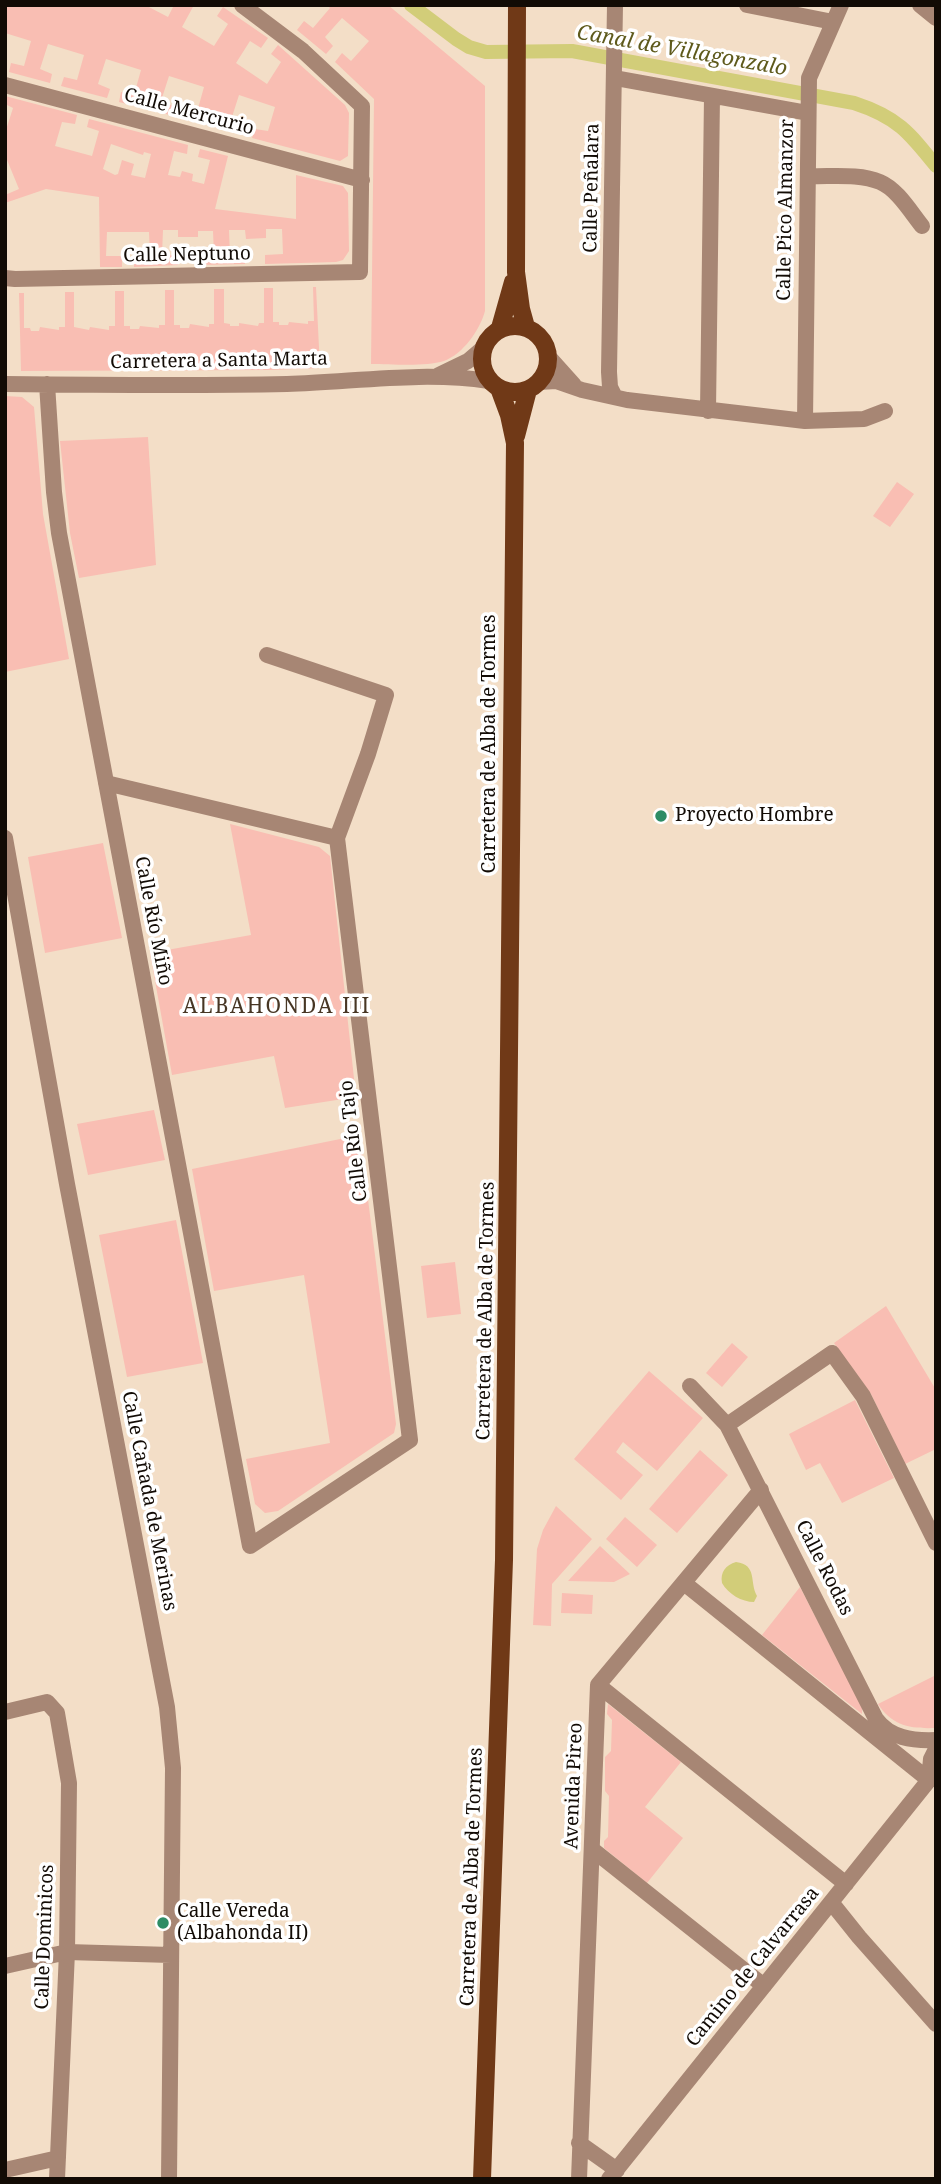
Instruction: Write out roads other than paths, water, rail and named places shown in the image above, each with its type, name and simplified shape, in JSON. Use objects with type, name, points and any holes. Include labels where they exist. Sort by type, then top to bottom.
[{"type":"main road","points":[[517,5],[516,272],[526,327]]},
{"type":"main road","points":[[500,328],[516,272]]},
{"type":"main road","points":[[519,325],[526,327],[541,339],[548,356],[546,370],[533,386],[515,392],[494,385],[482,368],[482,349],[491,335],[500,328],[519,325]]},
{"type":"main road","name":"Carretera de Alba de Tormes","points":[[482,2179],[504,1560],[515,443],[509,415],[494,385]]},
{"type":"main road","name":"Carretera de Alba de Tormes","points":[[515,443],[533,386]]},
{"type":"street","points":[[242,5],[303,51],[362,106],[362,180]]},
{"type":"street","name":"Calle Peñalara","points":[[615,5],[609,372],[610,387],[615,397]]},
{"type":"street","points":[[747,5],[833,22]]},
{"type":"street","name":"Calle Pico Almanzor","points":[[805,421],[809,78],[841,5]]},
{"type":"street","points":[[920,5],[936,18]]},
{"type":"street","points":[[615,66],[712,96],[809,102]]},
{"type":"street","name":"Calle Mercurio","points":[[5,85],[362,180]]},
{"type":"street","points":[[708,411],[712,96]]},
{"type":"street","points":[[808,176],[862,178],[881,182],[899,197],[922,226]]},
{"type":"street","name":"Calle Neptuno","points":[[10,279],[360,272],[362,180]]},
{"type":"street","name":"Carretera a Santa Marta","points":[[433,377],[468,360],[482,349]]},
{"type":"street","points":[[548,356],[579,389]]},
{"type":"street","points":[[579,389],[609,372]]},
{"type":"street","name":"Carretera a Santa Marta","points":[[5,384],[289,384],[371,377],[433,377],[494,385]]},
{"type":"street","points":[[533,386],[555,381],[615,397],[708,411],[805,421],[864,419],[885,411]]},
{"type":"street","name":"Calle Río Miño","points":[[47,384],[59,533],[250,1546],[410,1440]]},
{"type":"street","points":[[106,783],[337,838],[386,695],[267,655]]},
{"type":"street","name":"Calle Cañada de Merinas","points":[[5,838],[67,1184],[167,1707],[173,1768],[169,2179]]},
{"type":"street","name":"Calle Río Tajo","points":[[337,838],[410,1440]]},
{"type":"street","points":[[727,1425],[832,1353],[863,1396],[936,1543]]},
{"type":"street","name":"Calle Rodas","points":[[690,1386],[727,1425],[882,1734]]},
{"type":"street","points":[[761,1490],[598,1685],[846,1884]]},
{"type":"street","points":[[684,1583],[933,1775]]},
{"type":"street","name":"Avenida Pireo","points":[[579,2179],[598,1685]]},
{"type":"street","name":"Calle Dominicos","points":[[5,1712],[47,1702],[57,1713],[69,1783],[66,1952],[57,2179]]},
{"type":"street","points":[[882,1734],[936,1740]]},
{"type":"street","points":[[933,1775],[936,1749]]},
{"type":"street","name":"Camino de Calvarrasa","points":[[613,2174],[933,1775]]},
{"type":"street","points":[[593,1850],[764,1986]]},
{"type":"street","points":[[831,1902],[936,2024]]},
{"type":"street","points":[[5,1966],[66,1952],[171,1955]]},
{"type":"street","points":[[579,2143],[613,2174]]},
{"type":"street","points":[[5,2171],[58,2158]]},
{"type":"waterway","name":"Canal de Villagonzalo","points":[[411,5],[456,39],[469,47],[486,52],[572,51],[854,103],[892,120],[918,144],[936,166]]},
{"type":"place","name":"Proyecto Hombre","points":[[661,816]]},
{"type":"place","name":"Calle Vereda (Albahonda II)","points":[[163,1923]]},
{"type":"district","name":"ALBAHONDA III","points":[[277,1007]]}]
